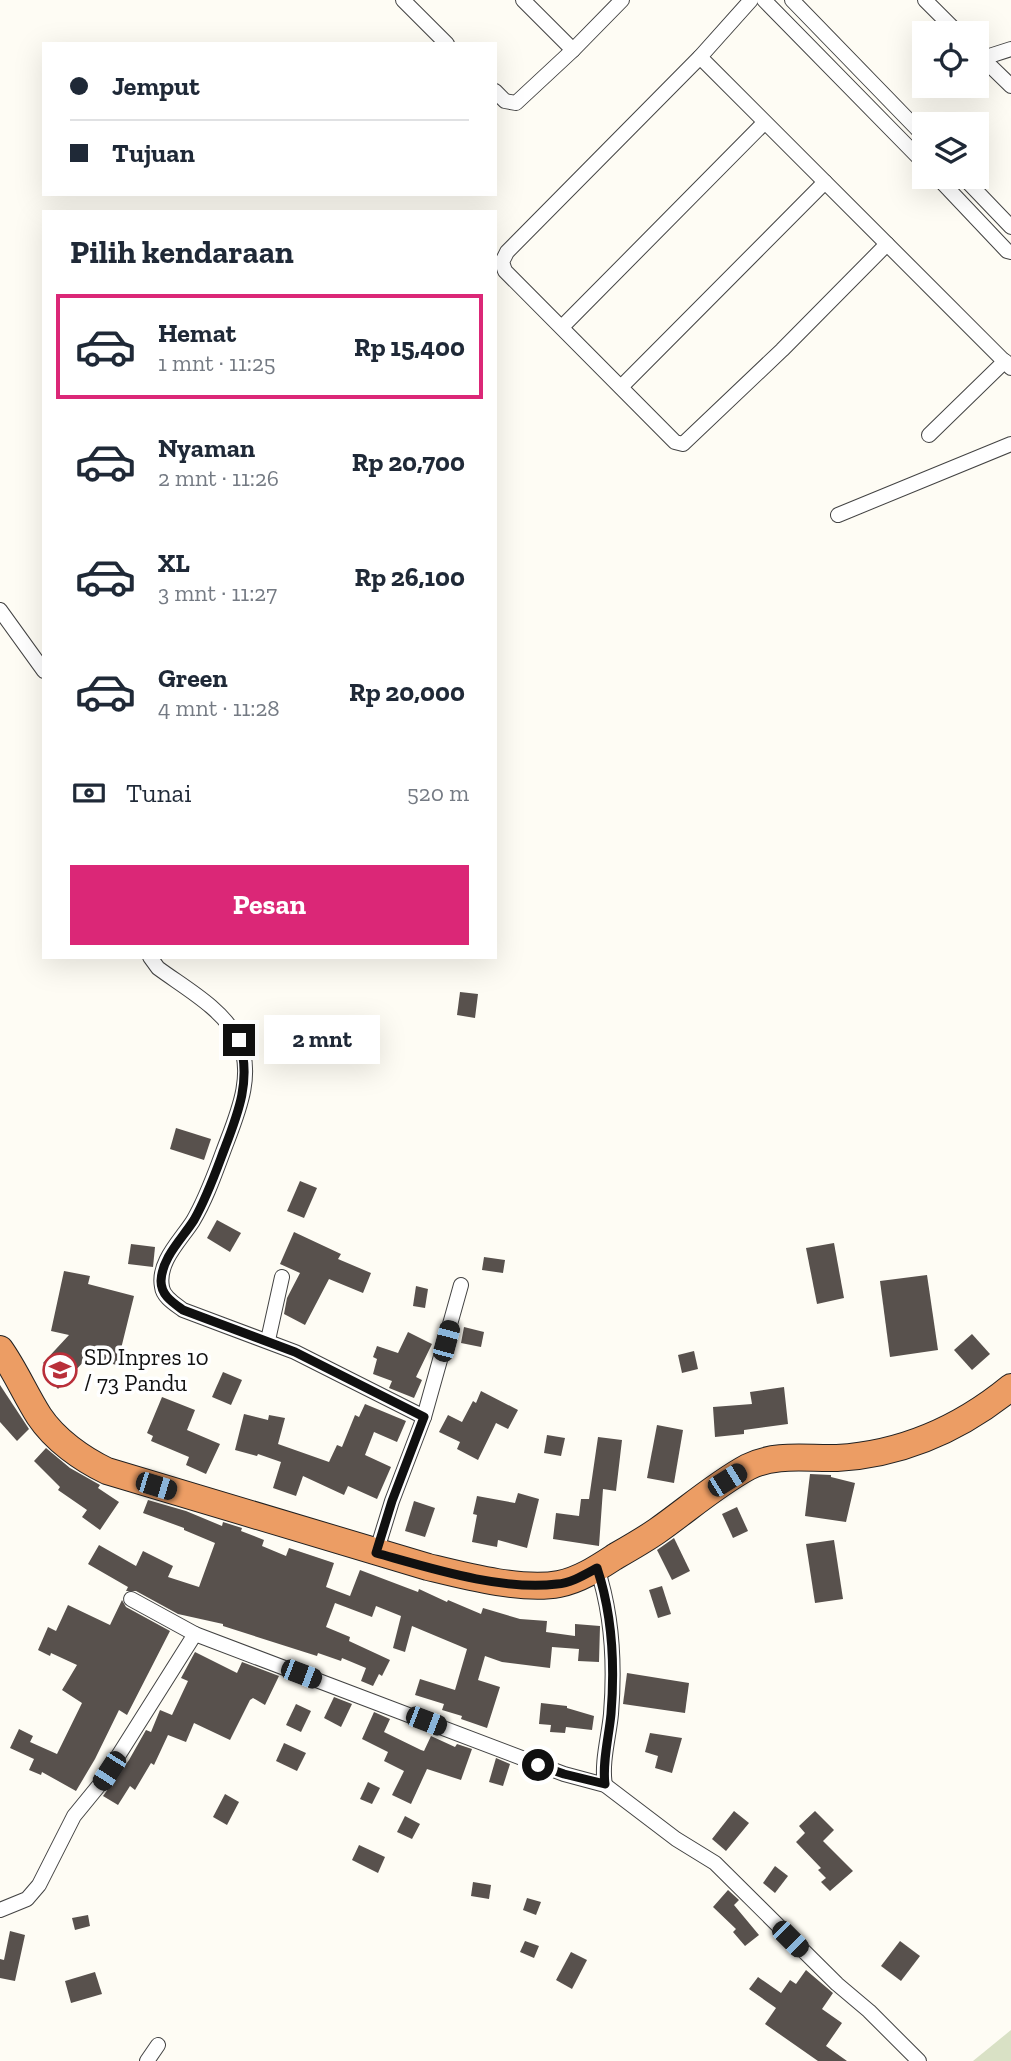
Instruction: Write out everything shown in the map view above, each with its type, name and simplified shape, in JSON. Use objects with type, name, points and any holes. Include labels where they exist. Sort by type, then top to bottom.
[{"type":"highway","points":[[0,1349],[41,1419],[62,1441],[94,1465],[376,1553],[476,1579],[529,1585],[558,1584],[597,1568],[657,1531],[704,1495],[750,1466],[785,1458],[872,1455],[910,1445],[954,1425],[994,1401],[1011,1387]]},
{"type":"street","points":[[403,0],[445,42]]},
{"type":"street","points":[[523,0],[573,50]]},
{"type":"street","points":[[497,93],[505,102],[516,103],[622,0]]},
{"type":"street","points":[[751,0],[700,57],[507,252],[502,262],[505,271],[675,442],[683,444],[887,244]]},
{"type":"street","points":[[764,0],[912,151]]},
{"type":"street","points":[[792,0],[912,124]]},
{"type":"street","points":[[925,0],[946,21]]},
{"type":"street","points":[[989,53],[1011,49]]},
{"type":"street","points":[[700,57],[1008,365],[929,435]]},
{"type":"street","points":[[989,64],[1011,86]]},
{"type":"street","points":[[562,327],[764,122]]},
{"type":"street","points":[[621,387],[825,182]]},
{"type":"street","points":[[948,189],[1007,251],[1011,252]]},
{"type":"street","points":[[975,189],[1011,227]]},
{"type":"street","points":[[838,515],[1011,444]]},
{"type":"street","points":[[0,610],[42,668]]},
{"type":"street","points":[[151,959],[158,968],[230,1025],[243,1053],[245,1074],[236,1122],[210,1191],[169,1256],[161,1279],[162,1290],[170,1301],[183,1310],[268,1340],[424,1417]]},
{"type":"street","points":[[268,1340],[282,1277]]},
{"type":"street","points":[[376,1553],[392,1501],[424,1417],[461,1286]]},
{"type":"street","points":[[597,1568],[606,1594],[612,1644],[612,1695],[605,1784]]},
{"type":"street","points":[[131,1599],[195,1634],[564,1774],[605,1784],[676,1839],[715,1863],[919,2061]]},
{"type":"street","points":[[0,1910],[27,1899],[38,1885],[74,1816],[101,1783],[195,1634]]},
{"type":"street","points":[[147,2061],[158,2045]]},
{"type":"green space","points":[[1011,2030],[1011,2061],[973,2061]]},
{"type":"building","points":[[460,992],[478,994],[475,1018],[457,1015]]},
{"type":"building","points":[[176,1128],[211,1139],[204,1160],[170,1149]]},
{"type":"building","points":[[300,1181],[317,1188],[304,1218],[287,1211]]},
{"type":"building","points":[[217,1220],[241,1233],[230,1252],[207,1238]]},
{"type":"building","points":[[294,1232],[341,1254],[338,1259],[371,1273],[363,1293],[329,1279],[305,1325],[284,1314],[287,1298],[300,1273],[280,1264]]},
{"type":"building","points":[[834,1243],[844,1298],[817,1304],[806,1248]]},
{"type":"building","points":[[131,1244],[155,1247],[153,1267],[128,1264]]},
{"type":"building","points":[[484,1257],[505,1260],[503,1273],[482,1270]]},
{"type":"building","points":[[64,1271],[90,1276],[88,1284],[134,1296],[117,1365],[87,1358],[58,1389],[43,1372],[48,1367],[43,1363],[69,1335],[51,1331]]},
{"type":"building","points":[[927,1275],[938,1350],[890,1357],[880,1281]]},
{"type":"building","points":[[416,1286],[428,1289],[425,1308],[413,1306]]},
{"type":"building","points":[[464,1327],[484,1332],[481,1347],[461,1343]]},
{"type":"building","points":[[408,1332],[432,1344],[416,1377],[422,1380],[414,1398],[389,1388],[392,1381],[373,1374],[377,1359],[373,1357],[377,1346],[398,1353]]},
{"type":"building","points":[[972,1334],[990,1354],[972,1370],[954,1350]]},
{"type":"building","points":[[694,1351],[698,1369],[682,1373],[678,1355]]},
{"type":"building","points":[[223,1372],[242,1380],[231,1405],[212,1397]]},
{"type":"building","points":[[0,1385],[29,1429],[17,1441],[0,1422]]},
{"type":"building","points":[[784,1387],[788,1424],[744,1430],[744,1434],[715,1437],[713,1407],[752,1404],[750,1392]]},
{"type":"building","points":[[481,1391],[518,1410],[508,1429],[496,1423],[478,1460],[457,1449],[460,1442],[439,1432],[448,1415],[462,1422]]},
{"type":"building","points":[[162,1397],[195,1410],[187,1430],[220,1444],[206,1474],[186,1465],[189,1457],[151,1441],[153,1436],[147,1433]]},
{"type":"building","points":[[365,1404],[406,1421],[397,1442],[374,1432],[365,1455],[391,1467],[377,1499],[348,1486],[344,1495],[303,1476],[296,1496],[273,1488],[281,1462],[235,1450],[244,1414],[268,1420],[269,1415],[285,1418],[278,1444],[329,1462],[337,1445],[342,1447],[355,1415],[359,1417]]},
{"type":"building","points":[[657,1425],[683,1430],[674,1483],[647,1478]]},
{"type":"building","points":[[547,1435],[565,1438],[561,1456],[544,1453]]},
{"type":"building","points":[[598,1437],[622,1440],[616,1491],[603,1489],[599,1546],[553,1539],[556,1513],[579,1516],[581,1499],[589,1499]]},
{"type":"building","points":[[46,1448],[70,1468],[100,1485],[98,1488],[119,1502],[100,1530],[82,1517],[87,1510],[58,1490],[60,1487],[34,1461]]},
{"type":"building","points":[[810,1474],[831,1475],[855,1483],[846,1522],[805,1516]]},
{"type":"building","points":[[518,1493],[539,1499],[527,1548],[498,1540],[497,1547],[472,1542],[477,1496],[515,1503]]},
{"type":"building","points":[[148,1500],[186,1511],[222,1526],[223,1522],[242,1528],[241,1531],[264,1540],[262,1546],[286,1556],[289,1548],[334,1563],[326,1587],[350,1596],[360,1570],[418,1592],[419,1589],[481,1614],[483,1608],[520,1619],[547,1621],[546,1632],[575,1636],[575,1624],[600,1626],[599,1662],[578,1661],[579,1649],[552,1647],[550,1668],[502,1662],[485,1656],[478,1680],[500,1687],[487,1728],[461,1719],[462,1716],[442,1710],[444,1704],[415,1695],[420,1679],[455,1690],[467,1649],[412,1626],[405,1652],[393,1648],[401,1616],[376,1606],[372,1617],[335,1603],[326,1627],[350,1637],[349,1641],[390,1660],[373,1686],[361,1681],[366,1668],[342,1658],[341,1661],[318,1653],[317,1656],[223,1624],[178,1614],[136,1591],[126,1591],[128,1587],[88,1564],[99,1545],[136,1566],[143,1551],[173,1566],[168,1577],[199,1587],[215,1543],[143,1513]]},
{"type":"building","points":[[414,1501],[435,1508],[425,1537],[405,1531]]},
{"type":"building","points":[[737,1507],[748,1531],[733,1538],[722,1514]]},
{"type":"building","points":[[674,1538],[690,1571],[672,1580],[657,1550]]},
{"type":"building","points":[[834,1540],[843,1599],[815,1603],[806,1544]]},
{"type":"building","points":[[662,1586],[671,1614],[658,1618],[649,1590]]},
{"type":"building","points":[[122,1600],[126,1607],[170,1631],[127,1715],[119,1710],[76,1791],[42,1772],[41,1775],[29,1770],[34,1759],[10,1748],[19,1729],[33,1736],[30,1742],[57,1754],[82,1703],[62,1690],[77,1665],[38,1650],[48,1627],[56,1631],[68,1605],[110,1625]]},
{"type":"building","points":[[195,1652],[237,1673],[242,1662],[279,1676],[265,1705],[253,1698],[250,1700],[230,1740],[194,1723],[186,1742],[168,1735],[154,1765],[151,1763],[135,1790],[130,1786],[118,1805],[103,1796],[129,1760],[146,1730],[151,1732],[160,1710],[172,1715],[188,1681],[181,1678]]},
{"type":"building","points":[[627,1673],[689,1683],[685,1713],[623,1704]]},
{"type":"building","points":[[334,1697],[352,1704],[341,1727],[324,1718]]},
{"type":"building","points":[[541,1703],[567,1706],[594,1716],[592,1730],[566,1727],[565,1733],[550,1732],[551,1725],[539,1724]]},
{"type":"building","points":[[296,1704],[311,1711],[301,1732],[286,1725]]},
{"type":"building","points":[[374,1712],[390,1719],[384,1732],[421,1750],[424,1751],[431,1736],[455,1747],[457,1744],[472,1749],[461,1780],[427,1769],[411,1804],[392,1795],[404,1771],[384,1761],[388,1752],[362,1739]]},
{"type":"building","points":[[650,1733],[682,1738],[672,1773],[655,1768],[658,1756],[645,1752]]},
{"type":"building","points":[[284,1743],[306,1753],[297,1771],[276,1761]]},
{"type":"building","points":[[496,1758],[510,1764],[503,1786],[489,1782]]},
{"type":"building","points":[[368,1782],[380,1788],[372,1804],[360,1799]]},
{"type":"building","points":[[225,1794],[239,1802],[227,1825],[213,1817]]},
{"type":"building","points":[[734,1811],[749,1823],[726,1851],[712,1839]]},
{"type":"building","points":[[815,1811],[834,1830],[823,1841],[853,1871],[830,1891],[821,1882],[826,1878],[818,1870],[821,1868],[796,1842],[805,1833],[799,1826]]},
{"type":"building","points":[[405,1816],[420,1824],[412,1839],[397,1832]]},
{"type":"building","points":[[359,1845],[385,1857],[378,1873],[352,1860]]},
{"type":"building","points":[[775,1866],[788,1876],[775,1893],[763,1883]]},
{"type":"building","points":[[473,1882],[491,1885],[489,1899],[471,1896]]},
{"type":"building","points":[[728,1890],[739,1900],[734,1905],[759,1935],[745,1946],[733,1932],[736,1929],[713,1907]]},
{"type":"building","points":[[527,1898],[541,1902],[536,1915],[523,1910]]},
{"type":"building","points":[[88,1915],[90,1926],[75,1930],[72,1918]]},
{"type":"building","points":[[10,1931],[25,1935],[15,1981],[0,1978],[0,1959],[4,1960]]},
{"type":"building","points":[[525,1941],[539,1946],[534,1958],[520,1952]]},
{"type":"building","points":[[900,1941],[920,1956],[901,1981],[881,1966]]},
{"type":"building","points":[[571,1952],[587,1960],[572,1989],[556,1980]]},
{"type":"building","points":[[806,1970],[833,1993],[822,2009],[842,2023],[826,2046],[847,2061],[818,2061],[765,2024],[776,2008],[749,1989],[758,1977],[781,1993],[790,1980],[796,1984]]},
{"type":"building","points":[[95,1972],[102,1994],[71,2003],[65,1981]]},
{"type":"place","name":"SD Inpres 10 / 73 Pandu","points":[[60,1370]]},
{"type":"route","points":[[239,1040],[245,1074],[236,1122],[210,1191],[169,1256],[161,1279],[162,1290],[170,1301],[183,1310],[268,1340],[424,1417],[392,1501],[376,1553],[476,1579],[529,1585],[558,1584],[597,1568],[606,1594],[610,1619],[613,1668],[605,1784],[538,1765]]}]
